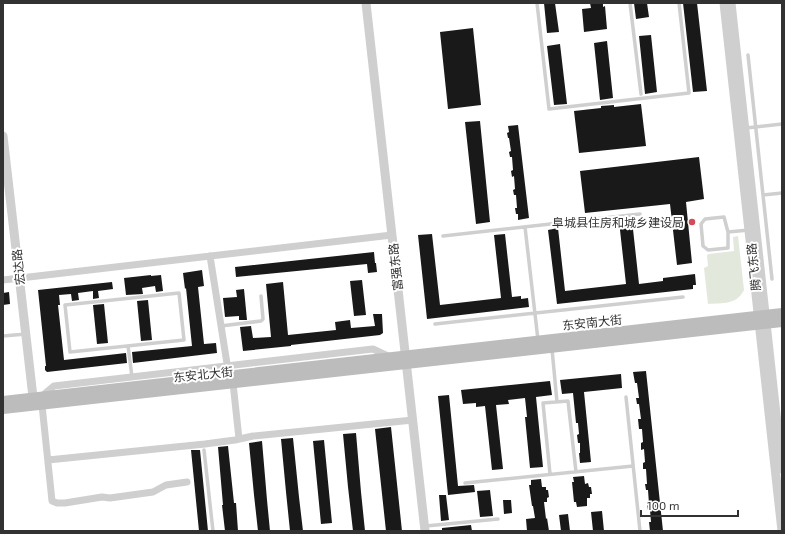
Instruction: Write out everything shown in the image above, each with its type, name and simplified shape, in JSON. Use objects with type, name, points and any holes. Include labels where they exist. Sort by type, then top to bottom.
[{"type":"main road","name":"东安南大街","points":[[406,360],[552,348],[762,320],[782,313]]},
{"type":"main road","name":"东安南大街","points":[[406,360],[538,341],[762,320],[782,322]]},
{"type":"main road","name":"东安北大街","points":[[3,401],[39,400],[230,375],[390,357],[406,360]]},
{"type":"main road","name":"东安北大街","points":[[230,375],[406,360]]},
{"type":"main road","name":"东安北大街","points":[[3,409],[39,400]]},
{"type":"street","name":"富强东路","points":[[366,3],[425,528]]},
{"type":"street","name":"腾飞东路","points":[[724,3],[749,230],[782,469]]},
{"type":"street","name":"腾飞东路","points":[[731,3],[782,531]]},
{"type":"street","name":"宏达路","points":[[3,136],[26,334],[39,400]]},
{"type":"street","points":[[3,280],[392,235]]},
{"type":"street","points":[[210,256],[239,439]]},
{"type":"street","points":[[187,482],[166,485],[153,492],[110,498],[102,497],[65,503],[57,503],[52,501],[48,460],[39,400],[54,386],[132,377],[230,375]]},
{"type":"street","points":[[48,460],[206,444],[253,436],[413,420]]},
{"type":"lane","points":[[537,3],[549,109],[689,93],[679,3]]},
{"type":"lane","points":[[630,3],[641,94]]},
{"type":"lane","points":[[748,55],[772,279]]},
{"type":"lane","points":[[744,128],[782,124]]},
{"type":"lane","points":[[763,195],[782,193]]},
{"type":"lane","points":[[443,236],[640,214]]},
{"type":"lane","points":[[724,217],[728,232],[728,248],[708,250],[703,246],[701,224],[705,219],[724,217]]},
{"type":"lane","points":[[525,227],[538,341]]},
{"type":"lane","points":[[728,232],[749,230]]},
{"type":"lane","points":[[179,293],[184,340],[128,346],[70,352],[65,305],[179,293]]},
{"type":"lane","points":[[221,326],[261,321],[263,319],[261,296]]},
{"type":"lane","points":[[435,324],[682,297]]},
{"type":"lane","points":[[3,336],[26,334]]},
{"type":"lane","points":[[128,346],[132,377]]},
{"type":"lane","points":[[552,348],[557,402]]},
{"type":"lane","points":[[626,397],[640,531]]},
{"type":"lane","points":[[550,474],[543,403],[568,401],[576,472]]},
{"type":"lane","points":[[204,450],[212,531]]},
{"type":"lane","points":[[465,483],[633,466]]},
{"type":"lane","points":[[425,528],[498,519]]},
{"type":"shaded area","points":[[738,236],[744,290],[741,295],[733,301],[708,304],[704,268],[708,266],[707,255],[734,251],[733,237]]},
{"type":"building","points":[[544,3],[555,3],[559,32],[547,33]]},
{"type":"building","points":[[590,3],[603,3],[603,7],[605,6],[607,29],[584,32],[582,9],[591,8]]},
{"type":"building","points":[[634,3],[647,3],[649,17],[636,19]]},
{"type":"building","points":[[683,3],[697,3],[707,91],[693,92]]},
{"type":"building","points":[[473,28],[481,105],[448,109],[440,32]]},
{"type":"building","points":[[651,35],[657,92],[645,94],[639,36]]},
{"type":"building","points":[[607,41],[613,98],[600,100],[594,43]]},
{"type":"building","points":[[560,44],[567,104],[554,105],[547,46]]},
{"type":"building","points":[[641,104],[646,146],[579,153],[574,111],[601,108],[601,106],[614,105],[614,107]]},
{"type":"building","points":[[480,121],[490,222],[476,224],[465,122]]},
{"type":"building","points":[[518,125],[529,218],[518,220],[518,214],[516,214],[515,208],[517,208],[516,195],[514,195],[513,190],[515,189],[514,176],[512,177],[511,171],[513,170],[512,157],[510,157],[509,152],[511,151],[507,133],[509,132],[508,126]]},
{"type":"building","points":[[699,157],[704,199],[686,202],[692,263],[677,265],[670,204],[585,213],[580,171]]},
{"type":"building","points":[[632,220],[639,284],[663,281],[663,278],[695,274],[696,285],[693,285],[693,289],[557,304],[548,230],[558,228],[565,291],[626,284],[619,221]]},
{"type":"building","points":[[432,234],[440,305],[501,298],[494,235],[505,234],[512,297],[521,296],[521,299],[528,298],[529,307],[427,319],[418,235]]},
{"type":"building","points":[[374,252],[377,272],[368,273],[367,264],[236,277],[235,267]]},
{"type":"building","points":[[202,270],[204,286],[198,287],[204,344],[216,343],[217,353],[133,363],[132,352],[192,346],[183,273]]},
{"type":"building","points":[[161,275],[163,291],[156,292],[155,286],[142,288],[143,294],[126,295],[124,278]]},
{"type":"building","points":[[362,280],[366,315],[354,316],[350,281]]},
{"type":"building","points":[[112,282],[113,289],[98,291],[99,298],[93,299],[93,291],[78,293],[79,300],[72,301],[71,294],[59,295],[60,305],[58,305],[64,360],[126,353],[127,363],[47,372],[45,370],[46,366],[38,290]]},
{"type":"building","points":[[283,282],[288,335],[336,330],[335,322],[350,320],[351,328],[375,326],[373,314],[382,314],[383,333],[380,335],[243,351],[240,327],[251,326],[253,338],[271,337],[266,284]]},
{"type":"building","points":[[244,289],[247,320],[239,320],[239,316],[225,317],[223,298],[237,297],[236,290]]},
{"type":"building","points":[[9,292],[10,304],[3,305],[3,293]]},
{"type":"building","points":[[148,300],[152,340],[141,341],[137,301]]},
{"type":"building","points":[[104,304],[108,343],[97,344],[93,305]]},
{"type":"building","points":[[646,371],[663,531],[650,531],[650,510],[648,510],[647,504],[649,504],[648,490],[646,490],[645,484],[647,484],[646,469],[643,469],[643,463],[645,462],[644,449],[641,450],[641,443],[643,442],[642,429],[639,429],[638,419],[641,419],[639,404],[637,404],[636,398],[639,398],[637,383],[635,383],[633,372]]},
{"type":"building","points":[[621,374],[622,388],[584,392],[591,462],[580,463],[580,443],[578,443],[577,435],[579,434],[578,423],[576,423],[573,393],[562,394],[560,380]]},
{"type":"building","points":[[550,381],[552,395],[536,397],[543,467],[530,468],[525,417],[527,417],[525,398],[508,400],[509,404],[496,405],[503,469],[492,470],[485,406],[476,407],[476,403],[463,404],[461,390]]},
{"type":"building","points":[[449,395],[458,486],[474,485],[475,492],[448,495],[438,396]]},
{"type":"building","points":[[391,427],[402,531],[386,531],[375,429]]},
{"type":"building","points":[[356,433],[365,531],[353,531],[343,434]]},
{"type":"building","points":[[293,438],[303,531],[290,531],[281,439]]},
{"type":"building","points":[[324,440],[332,523],[321,524],[313,441]]},
{"type":"building","points":[[262,441],[270,531],[258,531],[249,443]]},
{"type":"building","points":[[228,446],[234,503],[236,503],[238,531],[225,531],[218,447]]},
{"type":"building","points":[[191,450],[200,450],[208,531],[199,531]]},
{"type":"building","points":[[584,476],[585,484],[588,483],[589,487],[591,487],[592,494],[590,494],[590,498],[587,498],[587,506],[577,507],[576,502],[574,502],[573,477]]},
{"type":"building","points":[[541,479],[542,487],[546,487],[546,490],[548,490],[549,497],[547,498],[547,502],[544,502],[549,531],[527,531],[526,519],[535,518],[529,485],[531,485],[531,480]]},
{"type":"building","points":[[490,490],[493,516],[480,517],[477,491]]},
{"type":"building","points":[[439,495],[446,495],[449,520],[441,521]]},
{"type":"building","points":[[503,500],[511,500],[512,513],[504,514]]},
{"type":"building","points":[[602,511],[604,531],[593,531],[591,512]]},
{"type":"building","points":[[568,514],[570,531],[561,531],[559,515]]},
{"type":"building","points":[[471,525],[472,531],[442,531],[442,528]]},
{"type":"place","name":"阜城县住房和城乡建设局","points":[[692,222]]}]
